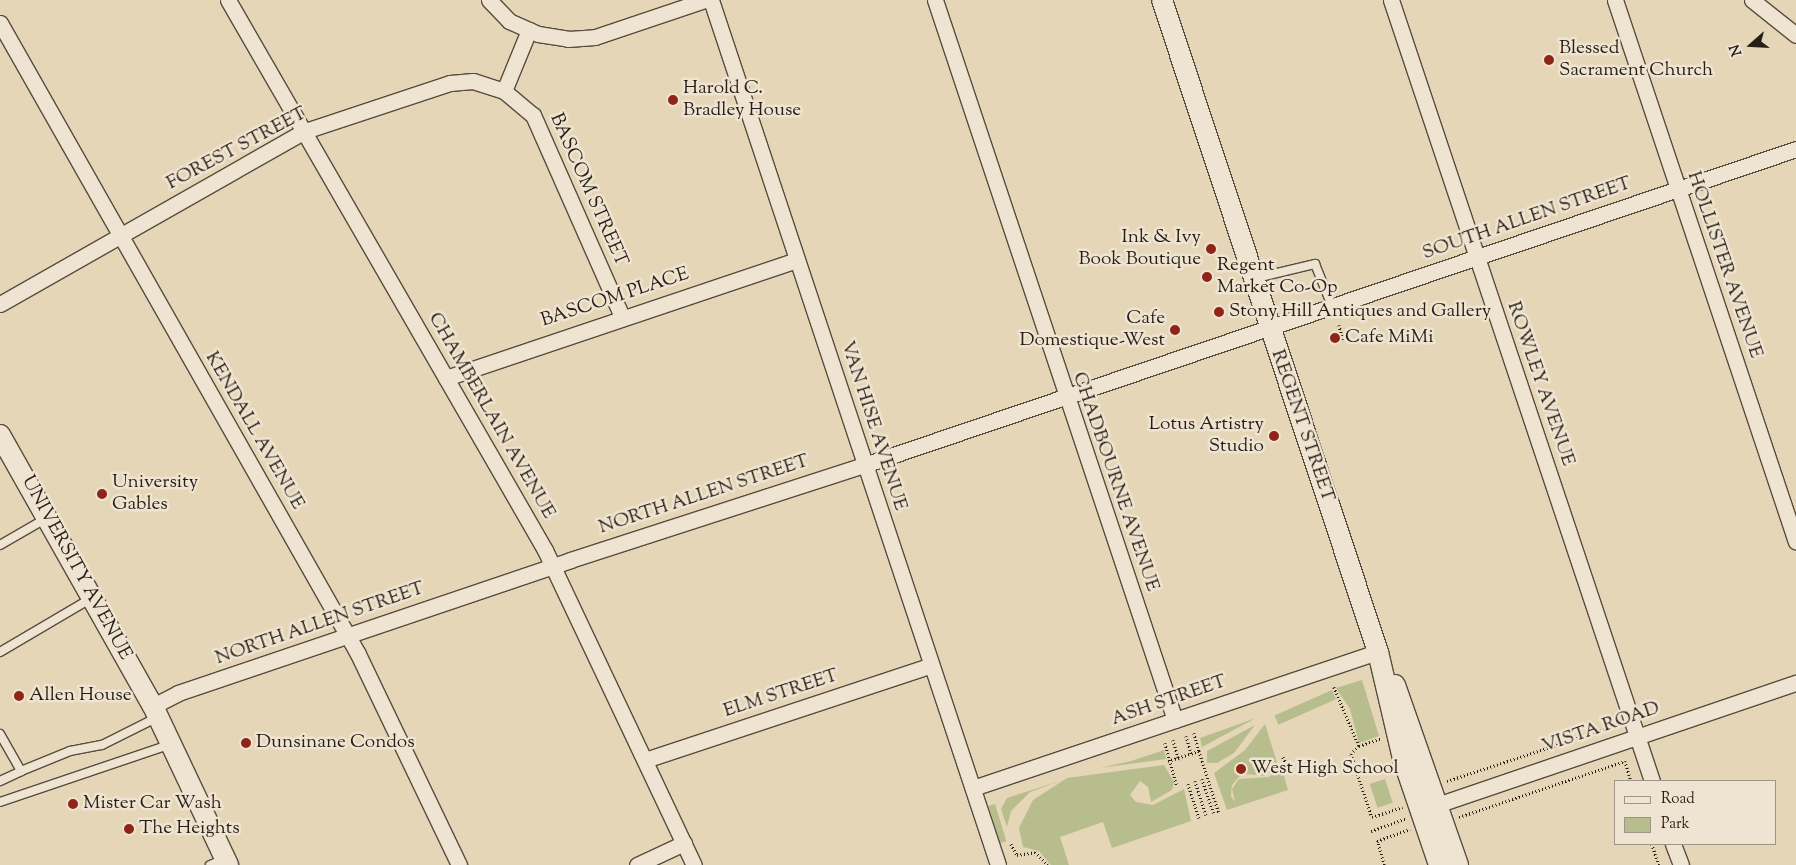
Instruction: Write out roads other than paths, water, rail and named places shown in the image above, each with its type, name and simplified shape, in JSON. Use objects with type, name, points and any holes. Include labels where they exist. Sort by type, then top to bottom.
[{"type":"main road","name":"REGENT STREET","points":[[1162,0],[1378,652],[1405,706],[1422,811],[1439,865]]},
{"type":"main road","name":"UNIVERSITY AVENUE","points":[[0,435],[156,712],[221,863]]},
{"type":"main road","name":"REGENT STREET","points":[[1422,811],[1458,865]]},
{"type":"street","name":"CHAMBERLAIN AVENUE","points":[[228,0],[305,131],[553,566],[694,865]]},
{"type":"street","points":[[489,0],[510,21],[552,38],[595,37],[705,0]]},
{"type":"street","name":"VAN HISE AVENUE","points":[[711,0],[930,666],[998,865]]},
{"type":"street","name":"CHADBOURNE AVENUE","points":[[935,0],[1064,395],[1175,720]]},
{"type":"street","name":"ROWLEY AVENUE","points":[[1391,0],[1652,780]]},
{"type":"street","name":"HOLLISTER AVENUE","points":[[1615,0],[1796,542]]},
{"type":"street","points":[[1752,0],[1796,35]]},
{"type":"street","name":"KENDALL AVENUE","points":[[0,23],[348,637],[459,865]]},
{"type":"street","points":[[504,91],[529,30]]},
{"type":"street","name":"FOREST STREET","points":[[0,304],[305,131],[450,83],[472,81],[504,91]]},
{"type":"street","name":"BASCOM STREET","points":[[504,91],[533,115],[622,317]]},
{"type":"street","name":"SOUTH ALLEN STREET","points":[[1270,326],[1477,258],[1796,149]]},
{"type":"street","name":"BASCOM PLACE","points":[[446,378],[622,317],[797,260]]},
{"type":"street","name":"NORTH ALLEN STREET","points":[[156,712],[178,693],[553,566],[864,465],[1270,326]]},
{"type":"street","name":"ASH STREET","points":[[973,788],[1378,652]]},
{"type":"street","name":"ELM STREET","points":[[645,760],[930,666]]},
{"type":"street","name":"VISTA ROAD","points":[[1422,811],[1796,682]]},
{"type":"street","points":[[637,865],[684,843]]},
{"type":"street","points":[[1674,845],[1681,865]]},
{"type":"lane","points":[[1254,278],[1312,263],[1318,267],[1332,306]]},
{"type":"lane","points":[[0,545],[47,518]]},
{"type":"lane","points":[[0,652],[92,598]]},
{"type":"lane","points":[[0,781],[62,754],[102,745],[156,712]]},
{"type":"lane","points":[[0,734],[21,771]]},
{"type":"lane","points":[[0,802],[171,744]]},
{"type":"place","name":"Blessed Sacrament Church","points":[[1549,60]]},
{"type":"place","name":"Harold C. Bradley House","points":[[673,100]]},
{"type":"place","name":"Ink & Ivy Book Boutique","points":[[1211,249]]},
{"type":"place","name":"Regent Market Co-Op","points":[[1207,277]]},
{"type":"place","name":"Stony Hill Antiques and Gallery","points":[[1219,312]]},
{"type":"place","name":"Cafe Domestique-West","points":[[1175,330]]},
{"type":"place","name":"Cafe MiMi","points":[[1335,338]]},
{"type":"place","name":"Lotus Artistry Studio","points":[[1274,436]]},
{"type":"place","name":"University Gables","points":[[102,494]]},
{"type":"place","name":"Allen House","points":[[19,696]]},
{"type":"place","name":"Dunsinane Condos","points":[[246,743]]},
{"type":"place","name":"West High School","points":[[1241,769]]},
{"type":"place","name":"Mister Car Wash","points":[[73,804]]},
{"type":"place","name":"The Heights","points":[[129,829]]}]
